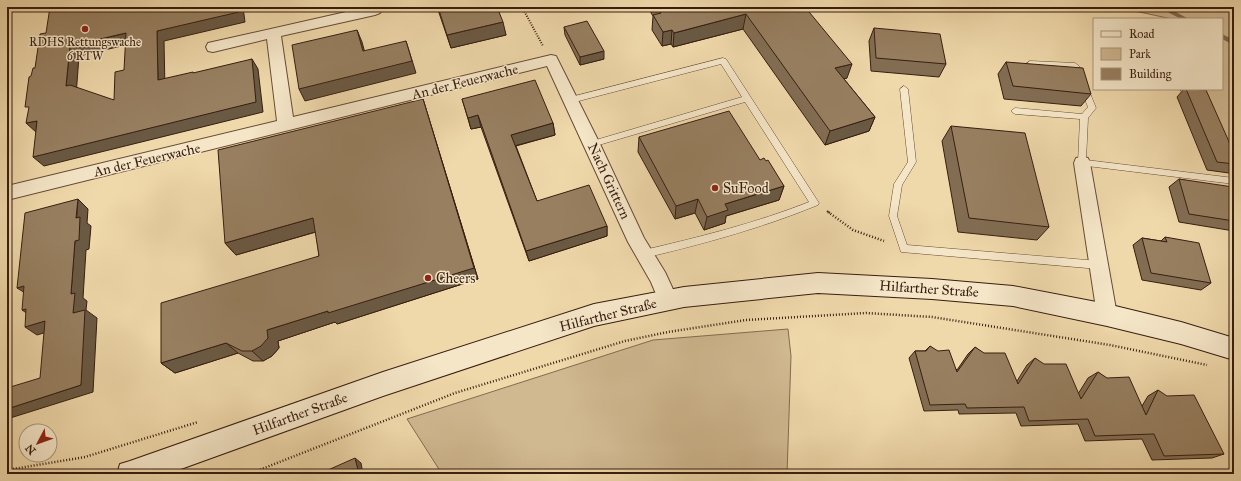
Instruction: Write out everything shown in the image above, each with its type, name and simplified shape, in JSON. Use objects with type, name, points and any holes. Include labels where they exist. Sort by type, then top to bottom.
[{"type":"main road","name":"Hilfarther Straße","points":[[130,474],[383,384],[594,315],[668,300],[818,283],[932,289],[1013,296],[1107,315],[1181,333],[1234,349]]},
{"type":"street","points":[[213,47],[375,10]]},
{"type":"street","points":[[273,33],[286,126]]},
{"type":"street","name":"Nach Grittern","points":[[551,60],[637,242],[658,278],[668,300]]},
{"type":"street","name":"An der Feuerwache","points":[[7,193],[551,60]]},
{"type":"street","points":[[1082,163],[1107,315]]},
{"type":"lane","points":[[571,100],[723,61],[815,203],[785,216],[680,246],[644,254]]},
{"type":"lane","points":[[1025,64],[1076,66],[1092,108],[1084,117],[1082,163],[1234,181]]},
{"type":"lane","points":[[904,89],[912,162],[898,184],[893,216],[904,249],[1099,265]]},
{"type":"lane","points":[[592,144],[748,98]]},
{"type":"lane","points":[[1015,111],[1084,117]]},
{"type":"path","points":[[522,7],[551,60]]},
{"type":"path","points":[[1180,90],[1191,95]]},
{"type":"path","points":[[815,203],[853,230],[904,249]]},
{"type":"path","points":[[250,474],[455,393],[625,341],[668,332],[746,320],[866,313],[932,317],[1110,345],[1203,366],[1211,364]]},
{"type":"green space","points":[[1093,7],[1234,7],[1234,167],[1205,90],[1223,90],[1223,18],[1167,18],[1130,10]]},
{"type":"green space","points":[[788,329],[791,356],[787,474],[442,474],[407,419],[653,340]]},
{"type":"building","points":[[50,7],[238,7],[239,12],[157,31],[158,80],[252,59],[256,102],[33,157],[37,121],[26,123],[29,107],[25,107],[29,77],[31,76],[33,68],[35,68],[40,34],[46,33]],"holes":[[[126,33],[124,70],[115,72],[114,100],[70,85],[66,86],[70,46]]]},
{"type":"building","points":[[438,7],[497,7],[503,22],[447,35]]},
{"type":"building","points":[[658,7],[764,7],[780,11],[796,7],[805,7],[852,64],[835,68],[875,117],[830,131],[746,14],[674,33],[672,30],[663,32],[653,15],[661,13]]},
{"type":"building","points":[[587,21],[604,51],[580,57],[564,27]]},
{"type":"building","points":[[874,28],[940,34],[946,64],[876,58]]},
{"type":"building","points":[[357,30],[363,51],[406,41],[412,61],[299,89],[292,45]]},
{"type":"building","points":[[1006,62],[1083,68],[1091,94],[1013,86]]},
{"type":"building","points":[[535,80],[553,123],[511,135],[537,201],[589,185],[607,226],[526,251],[478,115],[468,118],[462,99]]},
{"type":"building","points":[[1186,90],[1206,90],[1234,153],[1234,164],[1217,162]]},
{"type":"building","points":[[423,99],[474,268],[328,313],[328,311],[267,330],[268,338],[261,346],[252,351],[242,351],[226,343],[161,363],[161,303],[319,256],[313,218],[225,243],[218,150]]},
{"type":"building","name":"SuFood","points":[[729,111],[760,160],[764,158],[766,161],[768,160],[784,186],[725,204],[728,210],[707,217],[698,199],[676,206],[639,137]]},
{"type":"building","points":[[951,126],[1025,133],[1049,227],[969,218]]},
{"type":"building","points":[[1179,179],[1233,187],[1234,221],[1189,214]]},
{"type":"building","points":[[78,199],[76,218],[80,217],[79,240],[75,241],[71,294],[75,293],[73,313],[85,310],[81,385],[7,409],[7,388],[40,378],[45,321],[25,327],[26,309],[22,310],[24,286],[17,288],[25,213]]},
{"type":"building","points":[[1165,237],[1199,243],[1211,283],[1151,273],[1142,238],[1167,242]]},
{"type":"building","points":[[930,346],[938,351],[949,350],[957,372],[975,347],[984,353],[1005,353],[1018,384],[1035,358],[1044,364],[1066,364],[1081,399],[1098,372],[1107,378],[1129,377],[1146,415],[1158,390],[1167,396],[1194,395],[1224,454],[1164,456],[1154,434],[1095,436],[1088,419],[1029,421],[1024,407],[967,408],[965,404],[930,405],[915,351],[926,351]]},
{"type":"building","points":[[355,458],[359,474],[319,474]]},
{"type":"building","points":[[313,471],[314,474],[307,474]]},
{"type":"waterway","points":[[1161,7],[1184,18]]},
{"type":"waterway","points":[[1223,37],[1234,43]]},
{"type":"place","name":"RDHS Rettungswache 6 RTW","points":[[85,29]]},
{"type":"place","name":"SuFood","points":[[715,188]]},
{"type":"place","name":"Cheers","points":[[428,278]]}]
